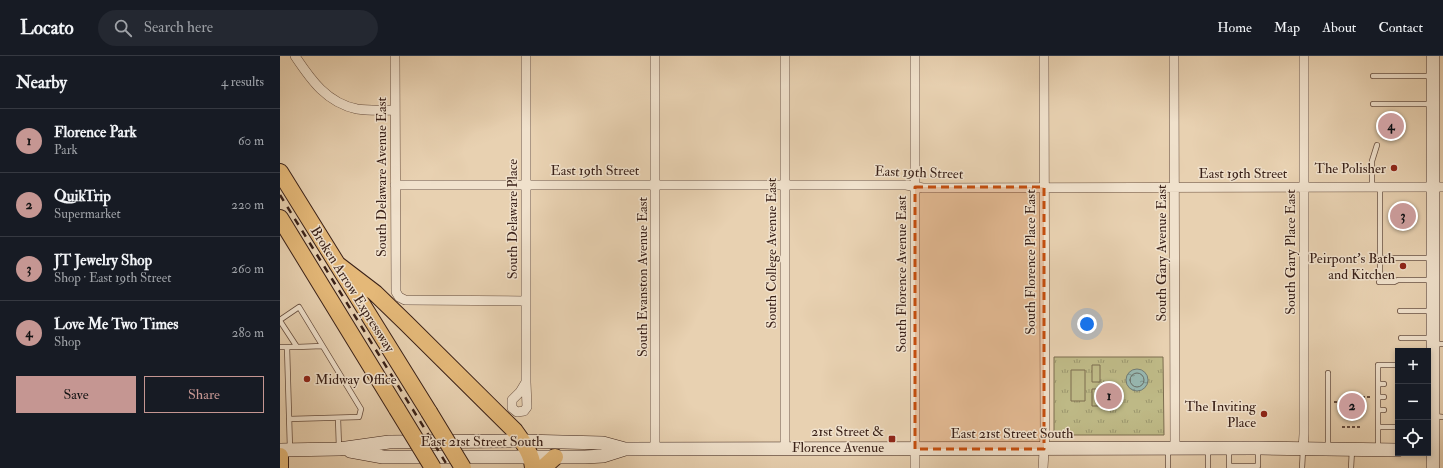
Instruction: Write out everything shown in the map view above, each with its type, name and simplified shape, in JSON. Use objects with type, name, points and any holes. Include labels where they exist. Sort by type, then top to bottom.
[{"type":"highway","name":"Broken Arrow Expressway","points":[[280,172],[463,468]]},
{"type":"highway","name":"Broken Arrow Expressway","points":[[281,223],[433,468]]},
{"type":"highway","points":[[337,264],[375,293],[515,431],[522,440],[532,462]]},
{"type":"highway","points":[[280,468],[283,452]]},
{"type":"highway","points":[[543,468],[555,457]]},
{"type":"main road","points":[[1431,361],[1436,342],[1433,311],[1435,285],[1433,258],[1438,187],[1433,104],[1433,56]]},
{"type":"main road","points":[[1431,368],[1435,381],[1438,416],[1433,468]]},
{"type":"main road","name":"East 21st Street South","points":[[283,452],[339,449],[389,442],[522,440],[603,443],[626,449],[1258,448],[1395,450]]},
{"type":"main road","name":"East 21st Street South","points":[[339,449],[383,457],[532,462],[555,457],[603,456],[626,449]]},
{"type":"street","points":[[296,56],[314,83],[334,100],[357,109],[395,110]]},
{"type":"street","name":"South Delaware Avenue East","points":[[395,56],[396,292],[399,297],[405,300],[526,301]]},
{"type":"street","name":"South Delaware Place","points":[[526,56],[526,382]]},
{"type":"street","name":"South Evanston Avenue East","points":[[655,56],[655,449]]},
{"type":"street","name":"South College Avenue East","points":[[785,56],[785,449]]},
{"type":"street","name":"South Florence Avenue East","points":[[915,56],[915,468]]},
{"type":"street","name":"South Florence Place East","points":[[1043,468],[1044,56]]},
{"type":"street","name":"South Gary Avenue East","points":[[1171,449],[1175,187],[1174,56]]},
{"type":"street","name":"South Gary Place East","points":[[1303,449],[1304,56]]},
{"type":"street","name":"East 19th Street","points":[[395,185],[906,185],[923,188],[1438,187]]},
{"type":"lane","points":[[1373,76],[1433,76]]},
{"type":"lane","points":[[1373,104],[1433,104]]},
{"type":"lane","points":[[1377,144],[1372,161],[1376,188],[1380,276]]},
{"type":"lane","points":[[1380,258],[1433,258]]},
{"type":"lane","points":[[1379,282],[1394,282],[1398,280],[1435,285]]},
{"type":"lane","points":[[288,419],[358,417],[361,409],[299,307],[280,321],[297,347]]},
{"type":"lane","points":[[1400,311],[1433,311]]},
{"type":"lane","points":[[1401,338],[1436,342]]},
{"type":"lane","points":[[280,347],[322,346]]},
{"type":"lane","points":[[283,452],[288,419],[287,347]]},
{"type":"lane","points":[[1378,450],[1378,365],[1395,365]]},
{"type":"lane","points":[[1328,373],[1328,450]]},
{"type":"lane","points":[[1378,384],[1384,384]]},
{"type":"lane","points":[[1378,397],[1384,397]]},
{"type":"lane","points":[[1378,410],[1384,410]]},
{"type":"lane","points":[[338,418],[339,449]]},
{"type":"lane","points":[[1378,427],[1395,426]]},
{"type":"lane","points":[[1229,448],[1229,467],[1258,467],[1258,448]]},
{"type":"lane","points":[[1168,468],[1171,449]]},
{"type":"lane","points":[[1208,449],[1208,468]]},
{"type":"lane","points":[[1302,468],[1303,449]]},
{"type":"lane","points":[[1351,468],[1352,450]]},
{"type":"path","points":[[1362,398],[1378,397]]},
{"type":"path","points":[[1342,427],[1362,427]]},
{"type":"highlighted area","points":[[915,187],[1044,187],[1044,449],[915,449]]},
{"type":"green space","points":[[1054,357],[1163,357],[1164,435],[1054,435]]},
{"type":"green space","points":[[1092,365],[1100,365],[1100,382],[1092,382]]},
{"type":"green space","points":[[1071,370],[1085,370],[1085,401],[1071,401]]},
{"type":"green space","points":[[1092,389],[1100,389],[1100,406],[1092,406]]},
{"type":"water","points":[[1137,369],[1145,372],[1148,380],[1145,388],[1137,391],[1129,388],[1126,380],[1129,372]]},
{"type":"railway","points":[[280,195],[449,468]]},
{"type":"place","name":"Love Me Two Times","points":[[1391,126]]},
{"type":"place","name":"The Polisher","points":[[1394,168]]},
{"type":"place","name":"JT Jewelry Shop","points":[[1403,216]]},
{"type":"place","name":"Peirpont's Bath and Kitchen","points":[[1403,266]]},
{"type":"place","name":"Midway Office","points":[[307,379]]},
{"type":"place","name":"Florence Park","points":[[1109,396]]},
{"type":"place","name":"QuikTrip","points":[[1352,406]]},
{"type":"place","name":"The Inviting Place","points":[[1264,414]]},
{"type":"place","name":"21st Street & Florence Avenue","points":[[892,439]]}]
